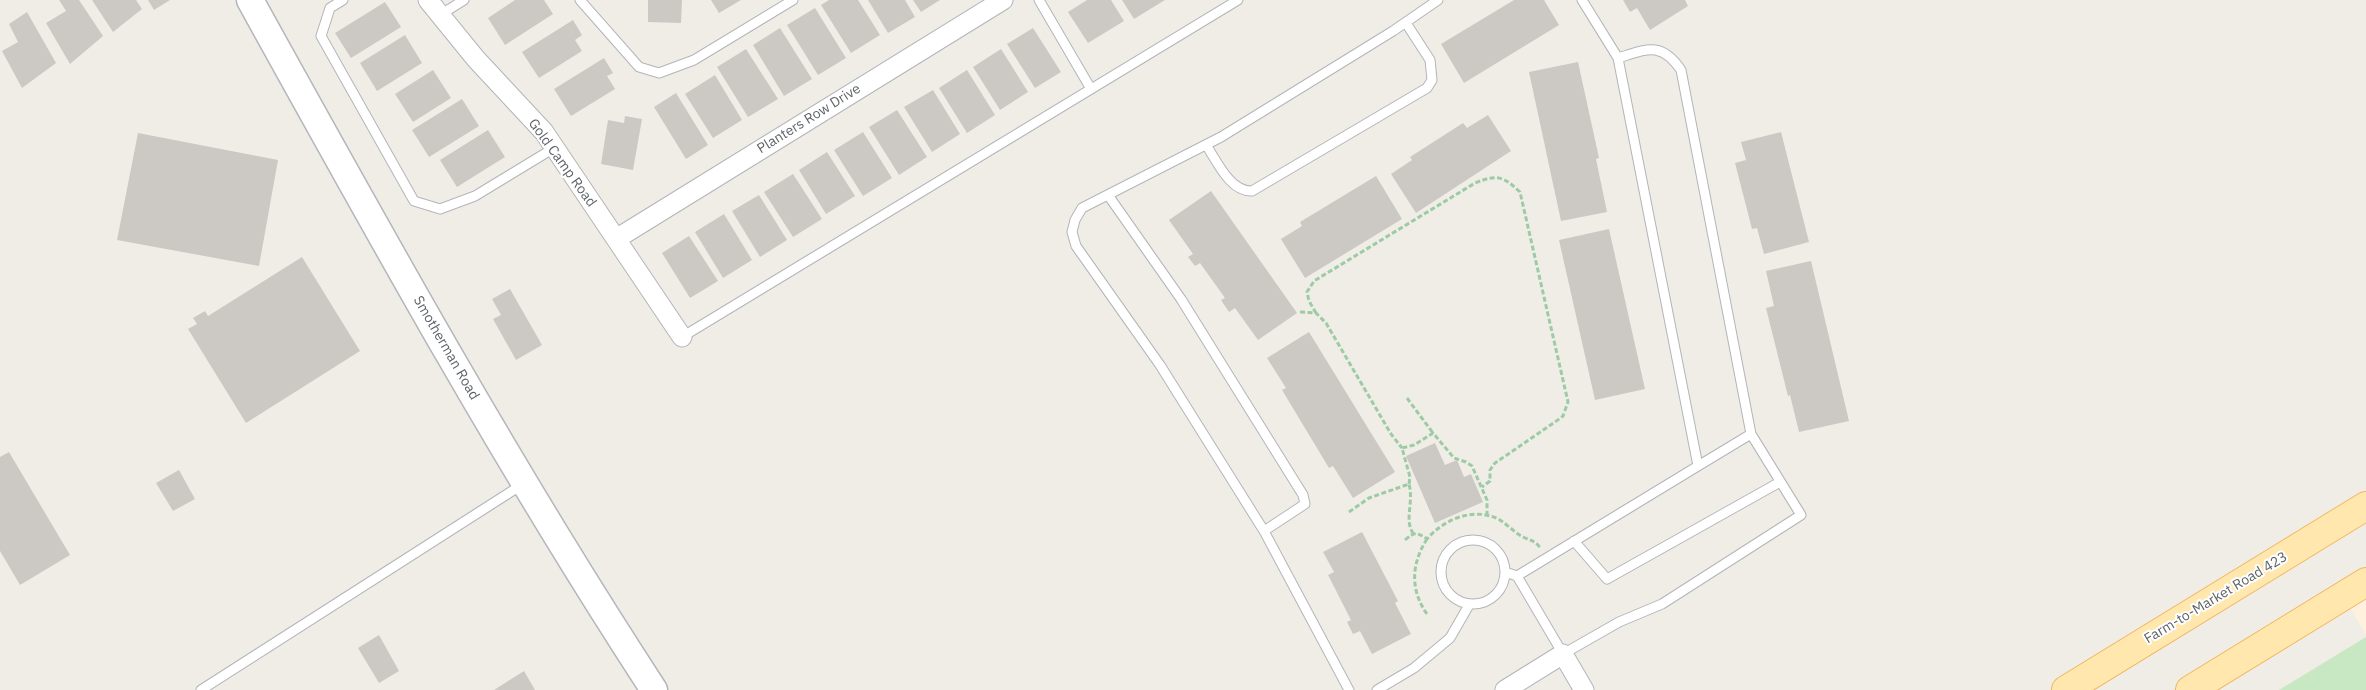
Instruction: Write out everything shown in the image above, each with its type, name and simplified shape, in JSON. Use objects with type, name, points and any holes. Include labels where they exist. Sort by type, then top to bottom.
[{"type":"main road","name":"Farm-to-Market Road 423","points":[[2066,690],[2366,506]]},
{"type":"main road","points":[[2190,690],[2366,582]]},
{"type":"street","name":"Smotherman Road","points":[[250,0],[393,256],[525,482],[595,600],[654,690]]},
{"type":"street","name":"Planters Row Drive","points":[[616,239],[996,2]]},
{"type":"street","name":"Gold Camp Road","points":[[434,7],[476,59],[544,132],[682,337]]},
{"type":"street","points":[[1505,690],[1563,654],[1584,690]]},
{"type":"lane","points":[[343,0],[330,8],[321,36],[414,201],[440,209],[475,196],[554,148]]},
{"type":"lane","points":[[434,7],[464,0]]},
{"type":"lane","points":[[580,0],[639,67],[659,73],[694,60],[793,0]]},
{"type":"lane","points":[[1039,0],[1092,88]]},
{"type":"lane","points":[[682,337],[1238,0]]},
{"type":"lane","points":[[1349,690],[1264,531],[1160,365],[1076,246],[1072,232],[1075,220],[1082,208],[1206,144],[1406,23],[1438,0]]},
{"type":"lane","points":[[1582,0],[1618,58],[1698,466]]},
{"type":"lane","points":[[1206,144],[1231,182],[1244,192],[1252,191],[1427,88],[1432,80],[1430,60],[1406,23]]},
{"type":"lane","points":[[1505,572],[1517,576],[1563,654],[1619,622],[1662,604],[1801,515],[1751,434],[1681,70],[1674,59],[1663,51],[1650,49],[1618,58]]},
{"type":"lane","points":[[1108,195],[1123,219],[1181,298],[1303,495],[1306,504],[1264,531]]},
{"type":"lane","points":[[1517,576],[1751,434]]},
{"type":"lane","points":[[201,690],[525,482]]},
{"type":"lane","points":[[1574,541],[1607,579],[1780,482]]},
{"type":"lane","points":[[1468,540],[1486,543],[1500,554],[1505,572],[1504,581],[1495,597],[1478,605],[1469,605],[1452,597],[1442,582],[1442,564],[1452,548],[1468,540]]},
{"type":"lane","points":[[1377,690],[1414,668],[1450,638],[1469,605]]},
{"type":"path","points":[[1413,533],[1409,527],[1412,502],[1408,484],[1410,477],[1402,448],[1391,434],[1368,396],[1335,336],[1311,305],[1307,292],[1314,281],[1475,183],[1490,176],[1509,182],[1520,192],[1568,402],[1563,416],[1495,463],[1490,470],[1490,481],[1482,487]]},
{"type":"path","points":[[1300,312],[1316,313]]},
{"type":"path","points":[[1407,398],[1454,458],[1472,466],[1487,500],[1487,516]]},
{"type":"path","points":[[1402,448],[1414,444],[1433,433]]},
{"type":"path","points":[[1350,512],[1369,498],[1408,484]]},
{"type":"path","points":[[1427,614],[1419,600],[1414,579],[1420,550],[1427,539],[1441,525],[1464,516],[1487,516],[1499,520],[1523,537],[1533,539],[1547,558]]},
{"type":"path","points":[[1405,540],[1413,533],[1418,533],[1427,539]]},
{"type":"shaded area","points":[[2366,597],[2366,635],[2350,607]]},
{"type":"green space","points":[[2366,637],[2366,690],[2279,690]]},
{"type":"building","points":[[59,0],[79,0],[103,36],[70,64],[46,23],[66,11]]},
{"type":"building","points":[[92,0],[136,0],[142,9],[113,32]]},
{"type":"building","points":[[148,0],[170,0],[154,10]]},
{"type":"building","points":[[515,0],[544,0],[553,14],[505,45],[488,18]]},
{"type":"building","points":[[648,0],[682,0],[681,23],[648,22]]},
{"type":"building","points":[[711,0],[741,0],[719,13]]},
{"type":"building","points":[[829,0],[858,0],[880,35],[851,53],[821,5]]},
{"type":"building","points":[[868,0],[905,0],[915,17],[888,33]]},
{"type":"building","points":[[913,0],[940,0],[921,12]]},
{"type":"building","points":[[1087,0],[1111,0],[1124,21],[1088,43],[1068,12]]},
{"type":"building","points":[[1122,0],[1165,0],[1134,19]]},
{"type":"building","points":[[1514,0],[1544,0],[1559,25],[1464,83],[1441,44]]},
{"type":"building","points":[[1623,0],[1685,0],[1688,6],[1650,30],[1637,8],[1630,12]]},
{"type":"building","points":[[385,2],[401,27],[351,58],[335,33]]},
{"type":"building","points":[[815,8],[846,58],[818,75],[787,25]]},
{"type":"building","points":[[27,12],[56,63],[22,88],[2,51],[18,42],[9,24]]},
{"type":"building","points":[[573,20],[582,35],[575,40],[582,51],[539,78],[522,52]]},
{"type":"building","points":[[780,28],[812,79],[784,96],[753,45]]},
{"type":"building","points":[[1033,28],[1061,72],[1035,88],[1007,44]]},
{"type":"building","points":[[405,35],[422,63],[377,91],[360,63]]},
{"type":"building","points":[[746,49],[778,99],[748,117],[717,67]]},
{"type":"building","points":[[1001,49],[1028,92],[1000,110],[973,67]]},
{"type":"building","points":[[604,58],[613,73],[607,76],[615,89],[571,116],[554,89]]},
{"type":"building","points":[[1578,62],[1599,158],[1596,159],[1607,212],[1561,221],[1529,72]]},
{"type":"building","points":[[433,70],[451,98],[413,122],[395,94]]},
{"type":"building","points":[[967,70],[995,115],[967,133],[939,88]]},
{"type":"building","points":[[715,75],[742,120],[713,138],[685,94]]},
{"type":"building","points":[[933,90],[960,134],[932,152],[904,107]]},
{"type":"building","points":[[676,93],[708,145],[686,159],[654,107]]},
{"type":"building","points":[[462,99],[479,126],[429,157],[412,130]]},
{"type":"building","points":[[897,110],[927,157],[899,175],[869,127]]},
{"type":"building","points":[[1488,115],[1511,151],[1416,213],[1391,174],[1412,160],[1410,157],[1463,123],[1467,128]]},
{"type":"building","points":[[625,116],[642,119],[633,170],[601,164],[608,120],[624,123]]},
{"type":"building","points":[[488,130],[505,157],[457,187],[440,160]]},
{"type":"building","points":[[863,132],[892,178],[863,196],[834,150]]},
{"type":"building","points":[[1781,132],[1809,242],[1764,254],[1757,228],[1752,229],[1735,163],[1746,160],[1741,142]]},
{"type":"building","points":[[138,133],[278,160],[259,266],[117,240]]},
{"type":"building","points":[[827,152],[855,196],[826,214],[799,170]]},
{"type":"building","points":[[793,174],[822,219],[793,237],[764,192]]},
{"type":"building","points":[[1376,176],[1402,219],[1305,278],[1281,239],[1302,226],[1300,222]]},
{"type":"building","points":[[1211,191],[1297,313],[1258,340],[1235,308],[1229,312],[1221,300],[1225,298],[1200,263],[1195,266],[1188,257],[1193,254],[1169,220]]},
{"type":"building","points":[[759,195],[787,240],[760,257],[732,211]]},
{"type":"building","points":[[724,214],[752,260],[723,278],[695,232]]},
{"type":"building","points":[[1609,229],[1645,389],[1595,400],[1559,240]]},
{"type":"building","points":[[689,236],[718,281],[690,298],[662,253]]},
{"type":"building","points":[[302,257],[360,351],[246,423],[188,329],[197,324],[193,318],[205,311],[208,316]]},
{"type":"building","points":[[1811,261],[1849,421],[1799,432],[1766,308],[1774,306],[1766,271]]},
{"type":"building","points":[[510,289],[542,345],[516,360],[493,319],[501,315],[492,299]]},
{"type":"building","points":[[1309,332],[1395,472],[1353,498],[1333,466],[1329,468],[1282,390],[1286,388],[1267,358]]},
{"type":"building","points":[[1435,443],[1445,465],[1457,460],[1464,477],[1471,474],[1483,502],[1435,523],[1406,456]]},
{"type":"building","points":[[9,452],[70,555],[20,585],[0,551],[0,457]]},
{"type":"building","points":[[179,470],[195,499],[173,511],[156,483]]},
{"type":"building","points":[[1362,532],[1398,601],[1395,603],[1411,634],[1372,654],[1360,631],[1353,634],[1347,622],[1351,620],[1328,575],[1334,572],[1323,552]]},
{"type":"building","points":[[379,635],[399,671],[379,683],[358,648]]},
{"type":"building","points":[[524,671],[535,690],[494,690]]}]
